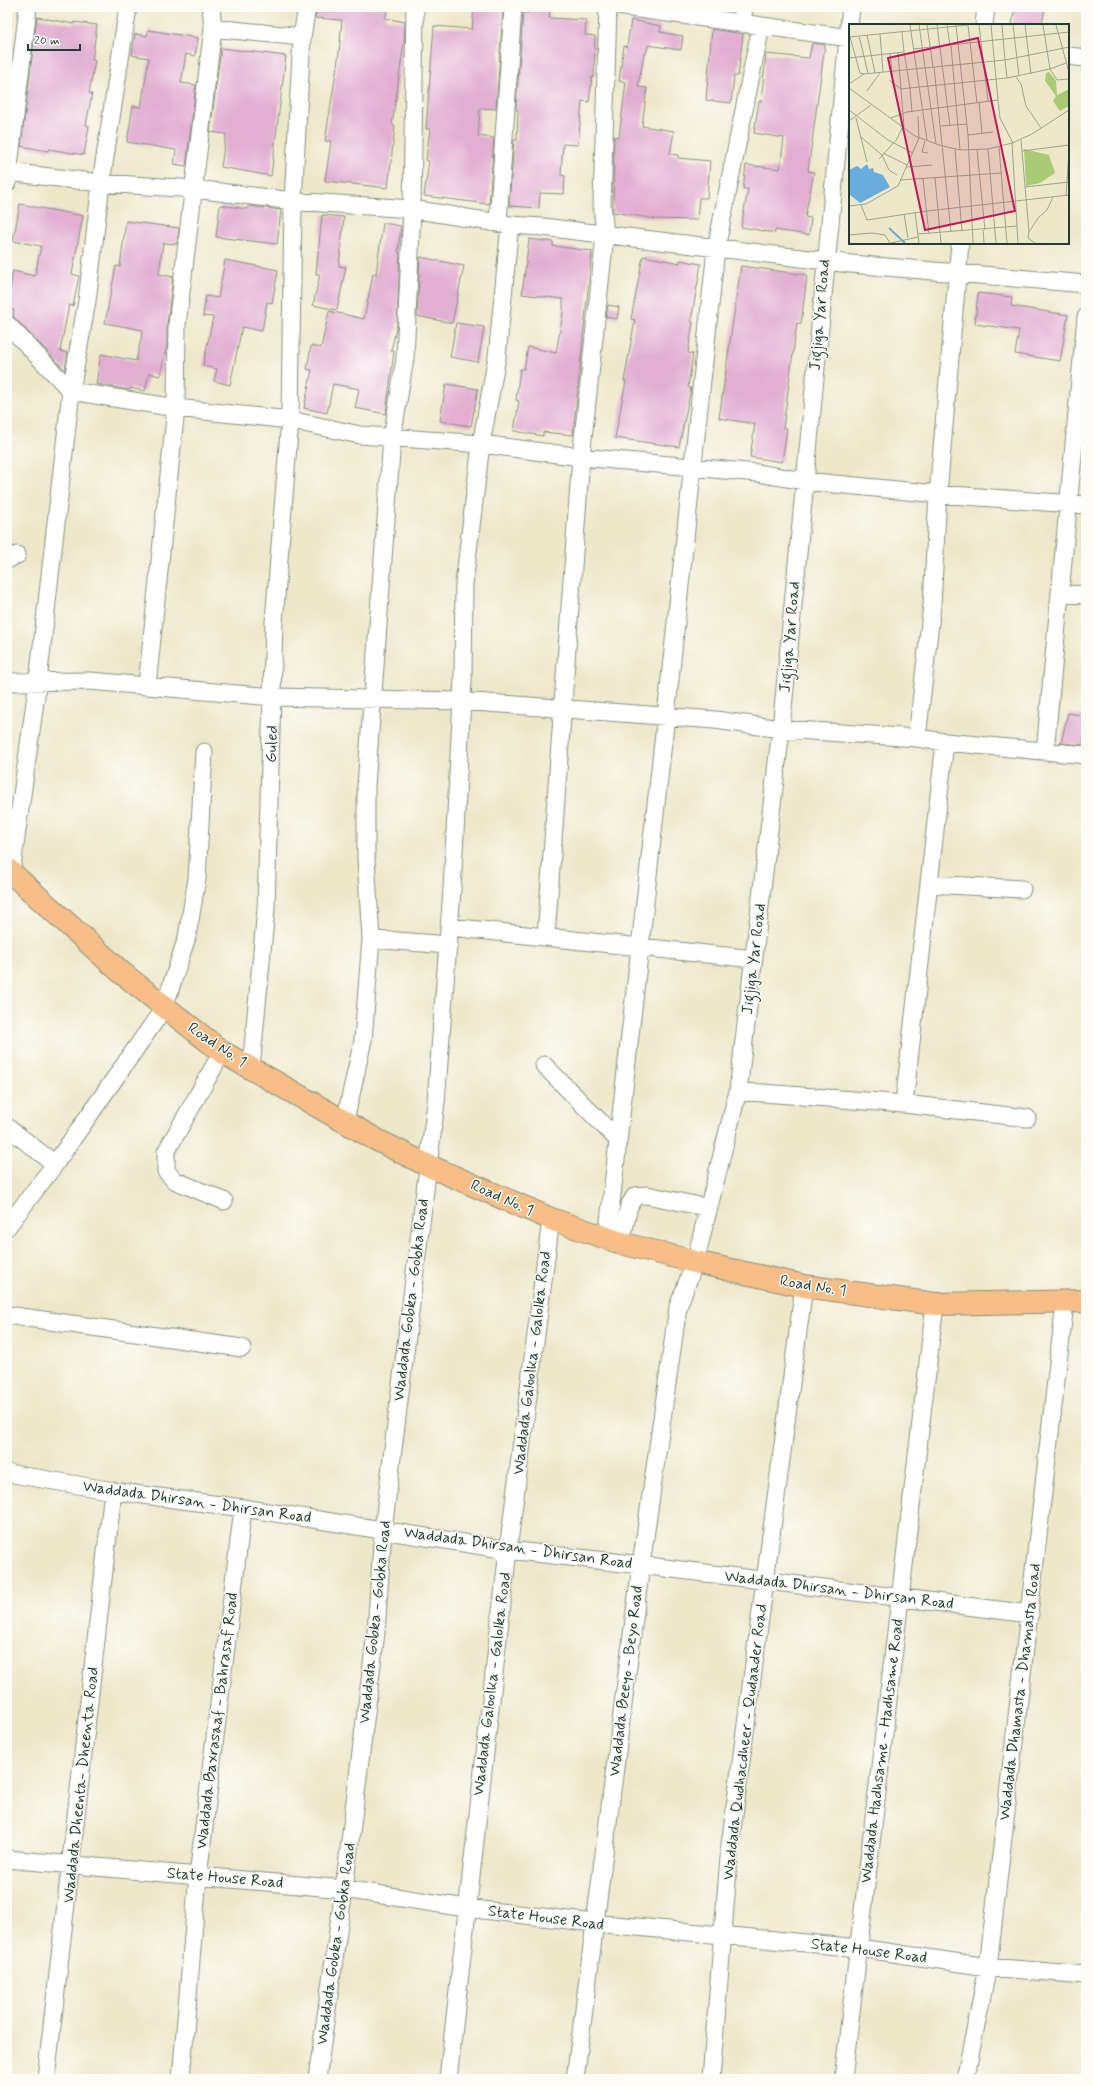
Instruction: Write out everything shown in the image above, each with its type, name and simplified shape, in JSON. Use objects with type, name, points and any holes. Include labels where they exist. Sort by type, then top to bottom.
[{"type":"highway","name":"Road No. 1","points":[[9,871],[122,973],[164,1008],[222,1052],[427,1165],[551,1219],[614,1241],[695,1262],[804,1286],[935,1304],[1076,1302]]},
{"type":"street","points":[[28,7],[7,176],[195,189],[292,201],[412,209],[504,224],[544,227],[716,249],[956,275],[1086,284]]},
{"type":"street","points":[[9,871],[38,681],[71,391],[87,301],[101,183],[128,7]]},
{"type":"street","points":[[147,686],[176,408],[178,325],[213,28],[210,7]]},
{"type":"street","name":"Guled","points":[[251,1068],[266,909],[274,622],[290,420],[292,201],[302,37],[307,7]]},
{"type":"street","points":[[345,1121],[363,1040],[371,938],[366,859],[366,786],[392,438],[406,358],[412,209],[415,7]]},
{"type":"street","name":"Waddada Gobka - Gobka Road","points":[[318,2079],[344,1889],[376,1632],[383,1530],[436,1102],[450,927],[461,701],[464,584],[481,444],[497,357],[513,7]]},
{"type":"street","points":[[546,936],[581,457],[598,313],[605,236],[602,204],[608,7]]},
{"type":"street","points":[[624,7],[743,15],[760,26],[849,38]]},
{"type":"street","name":"Jigjiga Yar Road","points":[[850,24],[851,7]]},
{"type":"street","points":[[984,24],[986,7]]},
{"type":"street","points":[[614,1241],[618,1140],[694,467],[716,249],[760,26]]},
{"type":"street","points":[[213,28],[302,37]]},
{"type":"street","name":"Jigjiga Yar Road","points":[[695,1262],[738,1091],[781,729],[825,261],[849,38]]},
{"type":"street","points":[[1069,56],[1086,58]]},
{"type":"street","points":[[917,738],[932,605],[938,494],[960,244]]},
{"type":"street","points":[[1045,752],[1067,503],[1086,316]]},
{"type":"street","points":[[7,324],[71,391],[176,408],[290,420],[360,435],[481,444],[581,457],[758,473],[804,481],[938,494],[1086,505]]},
{"type":"street","points":[[1060,593],[1086,596]]},
{"type":"street","points":[[7,682],[90,681],[273,697],[461,701],[562,710],[666,716],[781,729],[917,738],[1086,755]]},
{"type":"street","points":[[904,1104],[945,742]]},
{"type":"street","points":[[7,1227],[55,1164],[164,1008],[187,937],[197,879],[204,752]]},
{"type":"street","points":[[929,884],[1022,889]]},
{"type":"street","points":[[450,927],[754,959]]},
{"type":"street","points":[[371,938],[449,945]]},
{"type":"street","points":[[222,1052],[166,1152],[166,1171],[174,1180],[224,1201]]},
{"type":"street","points":[[544,1065],[618,1140]]},
{"type":"street","points":[[738,1091],[904,1104],[1027,1118]]},
{"type":"street","points":[[7,1127],[55,1164]]},
{"type":"street","points":[[614,1241],[634,1196],[647,1195],[709,1208]]},
{"type":"street","name":"Waddada Galoolka - Galolka Road","points":[[448,2079],[466,1908],[508,1550],[551,1219]]},
{"type":"street","name":"Waddada Beeyo - Beyo Road","points":[[575,2079],[641,1565],[678,1307],[695,1262]]},
{"type":"street","name":"Waddada Qudhacdheer - Qudaader Road","points":[[711,2079],[724,1936],[730,1845],[804,1286]]},
{"type":"street","name":"Waddada Dhamasta - Dhamasta Road","points":[[966,2079],[988,1967],[1030,1614],[1076,1302]]},
{"type":"street","name":"Waddada Hadhsame - Hadhsame Road","points":[[843,2079],[935,1304]]},
{"type":"street","points":[[7,1315],[242,1348]]},
{"type":"street","name":"Waddada Dhirsan - Dhirsan Road","points":[[7,1472],[113,1491],[243,1508],[508,1550],[641,1565],[1030,1614]]},
{"type":"street","name":"Waddada Dheenta- Dheenta Road","points":[[46,2079],[72,1864],[113,1491]]},
{"type":"street","name":"Waddada Baxrasaaf - Bahrasaf Road","points":[[181,2079],[198,1876],[243,1508]]},
{"type":"street","name":"State House Road","points":[[7,1859],[344,1889],[466,1908],[594,1923],[859,1948],[988,1967],[1086,1975]]},
{"type":"building","points":[[317,7],[388,7],[385,18],[405,22],[404,42],[392,125],[395,126],[388,188],[325,181],[331,141],[325,141],[339,53],[342,20],[315,18]]},
{"type":"building","points":[[487,7],[501,7],[501,12],[503,12],[496,109],[480,108],[478,136],[494,138],[489,204],[424,196],[429,161],[426,160],[430,129],[426,129],[434,26],[472,29],[474,9],[487,10]]},
{"type":"building","points":[[529,7],[550,7],[549,18],[586,20],[585,35],[595,36],[594,77],[592,77],[589,102],[582,101],[578,145],[563,144],[561,175],[565,176],[564,194],[540,193],[539,208],[509,206],[514,140],[517,140],[518,110],[516,110],[523,13],[528,13]]},
{"type":"building","points":[[1015,7],[1045,7],[1042,24],[1012,24]]},
{"type":"building","points":[[37,17],[74,24],[74,22],[97,25],[92,60],[95,60],[89,93],[92,94],[86,125],[89,126],[84,155],[21,146]]},
{"type":"building","points":[[631,20],[661,26],[660,32],[683,36],[681,50],[648,45],[646,54],[644,53],[638,87],[647,88],[642,126],[674,131],[670,154],[678,155],[678,158],[710,161],[707,198],[699,198],[697,220],[656,219],[613,212],[614,136],[619,137],[626,82],[619,81],[624,46],[627,47]]},
{"type":"building","points":[[712,29],[743,34],[738,76],[734,76],[731,103],[706,100]]},
{"type":"building","points":[[148,30],[198,38],[195,56],[186,54],[181,83],[196,85],[186,166],[174,164],[176,150],[127,142],[133,106],[141,107],[149,58],[132,55],[135,34],[147,36]]},
{"type":"building","points":[[812,43],[825,45],[808,171],[814,172],[805,217],[811,218],[809,235],[775,230],[775,233],[741,227],[748,189],[743,189],[746,165],[780,169],[784,138],[754,133],[759,101],[761,102],[766,54],[809,58]]},
{"type":"building","points":[[221,48],[286,56],[271,176],[221,167],[226,134],[210,132]]},
{"type":"building","points":[[20,204],[83,216],[72,274],[79,276],[73,306],[69,305],[60,351],[68,353],[65,370],[13,316],[14,310],[7,308],[13,271],[35,276],[41,246],[13,241]]},
{"type":"building","points":[[220,205],[248,209],[248,206],[281,210],[277,244],[216,237]]},
{"type":"building","points":[[322,215],[344,217],[339,266],[346,267],[337,310],[313,305],[320,274],[316,274]]},
{"type":"building","points":[[126,221],[179,228],[177,244],[163,243],[159,274],[173,277],[167,324],[167,345],[160,376],[149,373],[145,391],[96,384],[101,354],[136,361],[143,330],[105,323],[116,266],[120,267]]},
{"type":"building","points":[[383,223],[401,226],[398,252],[400,253],[397,325],[391,351],[394,351],[386,414],[355,408],[359,389],[333,384],[327,413],[304,408],[312,370],[307,369],[311,346],[321,348],[329,311],[364,319],[373,274],[376,274]]},
{"type":"building","points":[[529,239],[553,242],[553,246],[592,251],[573,435],[543,432],[543,436],[514,431],[519,401],[516,400],[520,369],[524,369],[528,347],[556,353],[563,313],[563,299],[522,294]]},
{"type":"building","points":[[643,256],[680,263],[680,260],[701,264],[691,321],[693,322],[688,353],[693,354],[688,387],[691,388],[679,447],[615,438],[626,381],[624,381],[635,320],[631,319]]},
{"type":"building","points":[[420,257],[464,266],[452,323],[417,316]]},
{"type":"building","points":[[225,260],[278,270],[272,303],[267,302],[262,331],[242,327],[230,385],[214,381],[217,369],[203,366],[213,317],[203,316],[206,296],[218,298]]},
{"type":"building","points":[[741,266],[807,275],[801,324],[797,323],[783,428],[787,428],[782,462],[750,457],[755,424],[719,418]]},
{"type":"building","points":[[978,293],[1012,297],[1011,306],[1068,315],[1060,361],[1015,354],[1019,330],[975,324]]},
{"type":"building","points":[[608,305],[619,307],[617,319],[606,317]]},
{"type":"building","points":[[456,323],[484,327],[478,362],[450,357]]},
{"type":"building","points":[[446,384],[478,389],[471,426],[440,421]]},
{"type":"building","points":[[1068,713],[1086,716],[1083,745],[1061,743]]}]
